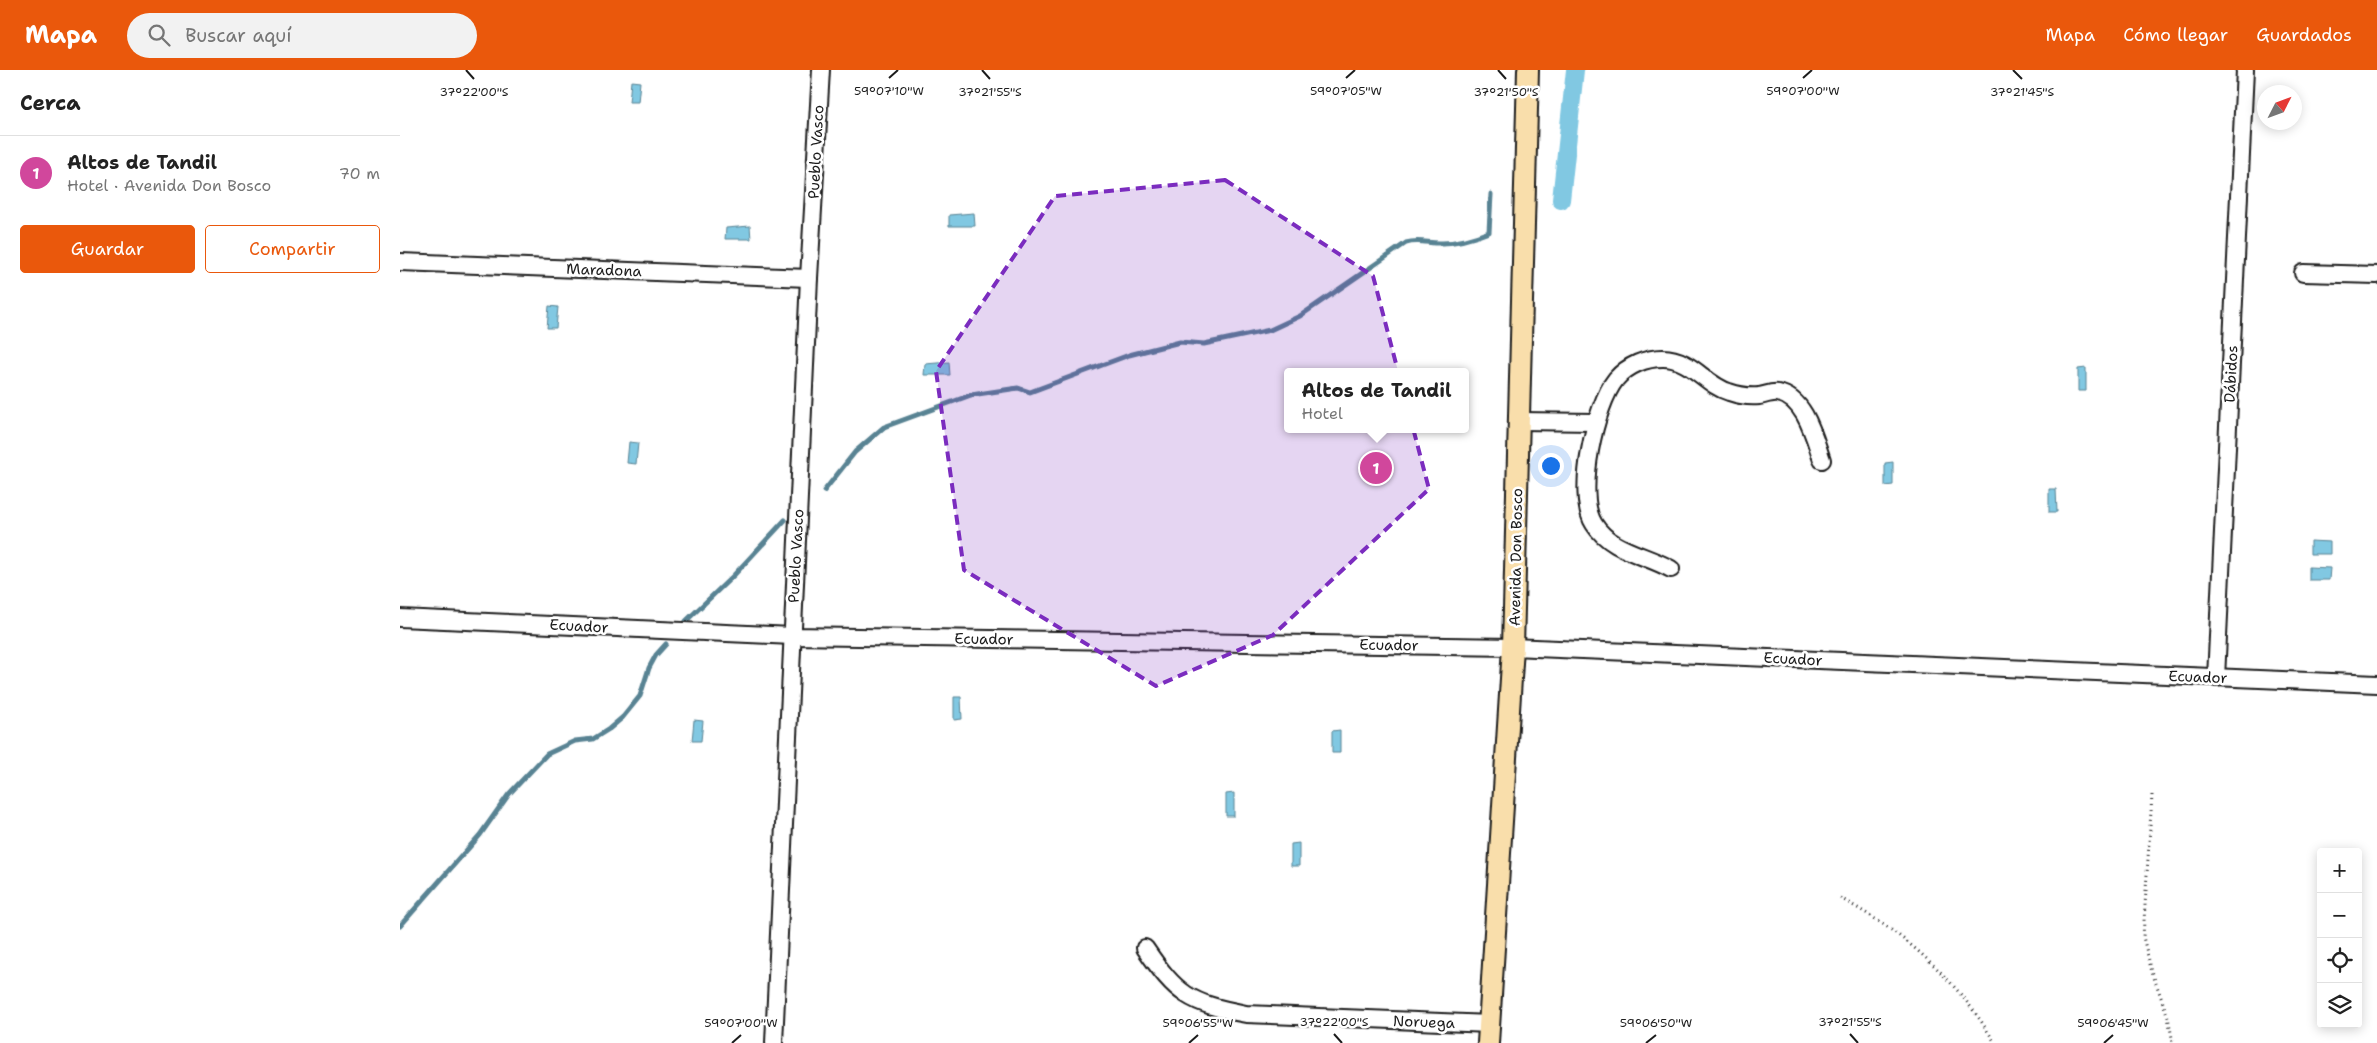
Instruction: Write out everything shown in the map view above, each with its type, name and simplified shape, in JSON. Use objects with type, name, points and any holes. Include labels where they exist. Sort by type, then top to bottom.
[{"type":"main road","name":"Avenida Don Bosco","points":[[1489,1034],[1513,647],[1528,70]]},
{"type":"street","name":"Pueblo Vasco","points":[[774,1043],[809,278],[821,70]]},
{"type":"street","name":"Dábidos","points":[[2216,678],[2245,70]]},
{"type":"street","name":"Maradona","points":[[400,262],[809,278]]},
{"type":"street","points":[[2303,273],[2377,275]]},
{"type":"street","points":[[1670,569],[1606,539],[1593,522],[1587,507],[1587,483],[1599,409],[1616,378],[1632,366],[1647,359],[1666,358],[1685,363],[1716,388],[1736,394],[1758,396],[1777,392],[1790,398],[1802,411],[1822,460]]},
{"type":"street","points":[[1519,421],[1596,422]]},
{"type":"street","name":"Ecuador","points":[[400,618],[792,636],[1513,647],[2377,684]]},
{"type":"street","name":"Noruega","points":[[1144,948],[1165,978],[1192,1000],[1214,1008],[1246,1014],[1489,1034]]},
{"type":"path","points":[[2152,795],[2143,937],[2152,972],[2168,1017],[2173,1043]]},
{"type":"path","points":[[1840,898],[1876,917],[1918,949],[1962,995],[1995,1043]]},
{"type":"highlighted area","points":[[1225,180],[1373,276],[1429,489],[1273,635],[1156,686],[964,570],[936,371],[1055,196]]},
{"type":"water","points":[[631,81],[640,82],[638,102],[629,102]]},
{"type":"water","points":[[974,213],[975,226],[949,226],[949,215]]},
{"type":"water","points":[[750,226],[751,239],[725,239],[726,228]]},
{"type":"water","points":[[549,306],[558,307],[556,328],[547,328]]},
{"type":"water","points":[[949,362],[950,375],[924,375],[925,364]]},
{"type":"water","points":[[2086,368],[2086,391],[2078,391],[2078,369]]},
{"type":"water","points":[[629,442],[638,443],[636,464],[627,463]]},
{"type":"water","points":[[1893,462],[1893,485],[1885,486],[1885,463]]},
{"type":"water","points":[[2049,489],[2056,489],[2057,512],[2049,512]]},
{"type":"water","points":[[2310,541],[2330,542],[2330,554],[2310,554]]},
{"type":"water","points":[[2309,567],[2330,568],[2329,580],[2309,580]]},
{"type":"water","points":[[954,697],[961,697],[962,719],[954,720]]},
{"type":"water","points":[[694,720],[703,721],[701,741],[692,741]]},
{"type":"water","points":[[1340,730],[1340,753],[1332,753],[1332,731]]},
{"type":"water","points":[[1234,793],[1234,816],[1226,816],[1226,794]]},
{"type":"water","points":[[1299,843],[1299,866],[1291,866],[1291,844]]},
{"type":"waterway","points":[[1561,200],[1575,70]]},
{"type":"waterway","points":[[824,491],[855,452],[884,427],[971,395],[1018,388],[1030,392],[1129,355],[1180,342],[1204,344],[1270,330],[1300,316],[1406,243],[1415,241],[1454,242],[1489,232],[1491,194]]},
{"type":"waterway","points":[[686,621],[734,575],[785,520]]},
{"type":"waterway","points":[[400,926],[480,835],[509,794],[547,754],[575,741],[593,739],[623,717],[640,696],[649,668],[656,655],[666,644]]},
{"type":"place","name":"Altos de Tandil","points":[[1376,468]]}]
